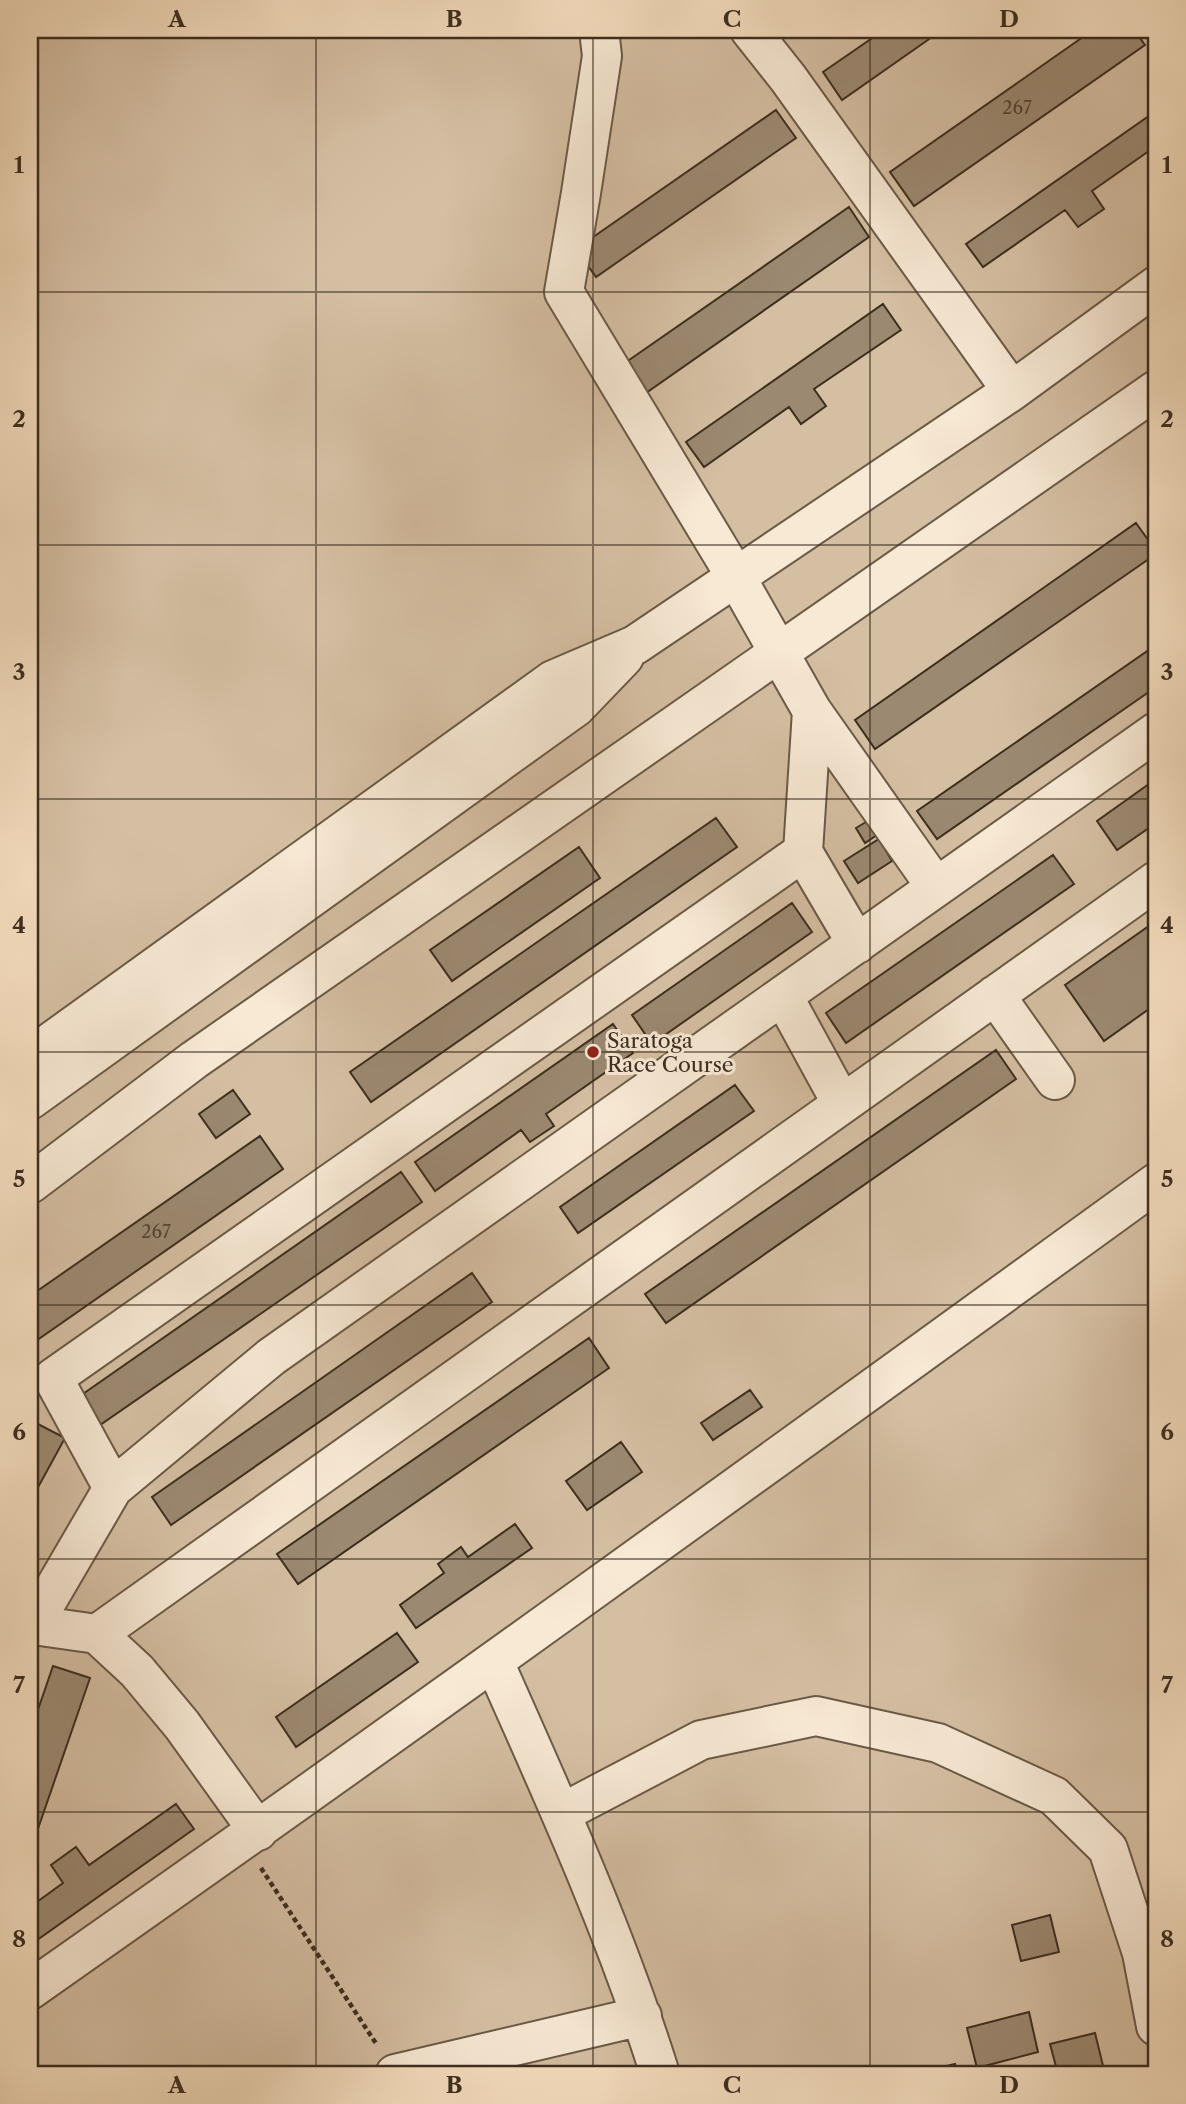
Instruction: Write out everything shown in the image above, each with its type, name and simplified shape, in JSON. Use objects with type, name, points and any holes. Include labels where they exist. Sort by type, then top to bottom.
[{"type":"lane","points":[[599,30],[602,56],[564,292],[736,578],[812,711],[936,887]]},
{"type":"lane","points":[[750,30],[788,78],[1012,391]]},
{"type":"lane","points":[[30,1100],[53,1054],[576,707],[635,645],[1012,391],[1156,286]]},
{"type":"lane","points":[[30,1184],[194,1060],[1156,390]]},
{"type":"lane","points":[[812,711],[803,852],[857,944]]},
{"type":"lane","points":[[250,1836],[182,1725],[137,1671],[97,1634],[31,1626],[113,1488],[271,1357],[1156,732]]},
{"type":"lane","points":[[113,1488],[52,1378],[803,852]]},
{"type":"lane","points":[[97,1634],[1156,881]]},
{"type":"lane","points":[[995,995],[1055,1080]]},
{"type":"lane","points":[[783,996],[842,1104]]},
{"type":"lane","points":[[30,1990],[494,1662],[1156,1183]]},
{"type":"lane","points":[[494,1662],[562,1813],[642,2016],[660,2074]]},
{"type":"lane","points":[[562,1813],[701,1740],[816,1716],[938,1742],[1054,1796],[1108,1849],[1142,1953],[1156,2026]]},
{"type":"lane","points":[[395,2074],[642,2016]]},
{"type":"path","points":[[250,1836],[395,2074]]},
{"type":"shaded area","name":"Saratoga Race Course","points":[[30,30],[1156,30],[1156,2074],[30,2074]]},
{"type":"building","points":[[884,30],[942,30],[842,100],[823,72]]},
{"type":"building","points":[[1093,30],[1134,30],[1145,45],[914,206],[890,172]]},
{"type":"building","points":[[776,110],[796,138],[596,277],[576,249]]},
{"type":"building","points":[[1156,111],[1156,146],[1092,191],[1104,209],[1078,227],[1065,210],[983,267],[966,244]]},
{"type":"building","points":[[849,207],[869,237],[643,395],[622,365]]},
{"type":"building","points":[[883,304],[901,330],[814,389],[826,406],[801,424],[789,407],[704,467],[686,442]]},
{"type":"building","points":[[1136,523],[1156,554],[875,749],[855,720]]},
{"type":"building","points":[[1156,645],[1156,687],[937,839],[917,811]]},
{"type":"building","points":[[1156,779],[1156,823],[1117,850],[1097,821]]},
{"type":"building","points":[[716,818],[737,847],[371,1102],[350,1072]]},
{"type":"building","points":[[871,819],[880,833],[865,843],[856,828]]},
{"type":"building","points":[[879,839],[892,861],[858,883],[844,861]]},
{"type":"building","points":[[579,847],[600,878],[452,981],[430,950]]},
{"type":"building","points":[[1053,855],[1074,884],[846,1043],[826,1013]]},
{"type":"building","points":[[792,903],[812,932],[652,1044],[632,1015]]},
{"type":"building","points":[[1156,921],[1156,1004],[1104,1041],[1065,985]]},
{"type":"building","points":[[613,1024],[633,1053],[546,1114],[554,1126],[530,1142],[521,1130],[435,1191],[415,1162]]},
{"type":"building","points":[[996,1050],[1016,1079],[666,1323],[645,1294]]},
{"type":"building","points":[[735,1085],[754,1111],[578,1233],[560,1207]]},
{"type":"building","points":[[233,1090],[250,1114],[216,1138],[199,1114]]},
{"type":"building","points":[[260,1136],[283,1169],[30,1345],[30,1296]]},
{"type":"building","points":[[401,1172],[422,1202],[100,1425],[80,1396]]},
{"type":"building","points":[[472,1273],[492,1302],[171,1525],[152,1497]]},
{"type":"building","points":[[589,1338],[609,1368],[298,1584],[277,1554]]},
{"type":"building","points":[[750,1390],[762,1407],[713,1440],[701,1423]]},
{"type":"building","points":[[32,1421],[65,1438],[30,1502],[30,1426]]},
{"type":"building","points":[[621,1442],[642,1472],[587,1510],[566,1481]]},
{"type":"building","points":[[515,1524],[532,1548],[416,1628],[400,1605],[444,1573],[438,1564],[461,1547],[468,1557]]},
{"type":"building","points":[[397,1633],[418,1662],[296,1747],[276,1717]]},
{"type":"building","points":[[53,1666],[90,1678],[31,1849],[30,1733]]},
{"type":"building","points":[[176,1804],[194,1829],[30,1945],[30,1907],[63,1883],[51,1865],[76,1847],[89,1865]]},
{"type":"building","points":[[1050,1915],[1059,1952],[1021,1961],[1012,1925]]},
{"type":"building","points":[[1029,2012],[1038,2052],[977,2068],[967,2028]]},
{"type":"building","points":[[1095,2033],[1105,2074],[1058,2074],[1050,2044]]},
{"type":"building","points":[[955,2064],[958,2074],[913,2074]]},
{"type":"place","name":"Saratoga Race Course","points":[[593,1052]]}]
